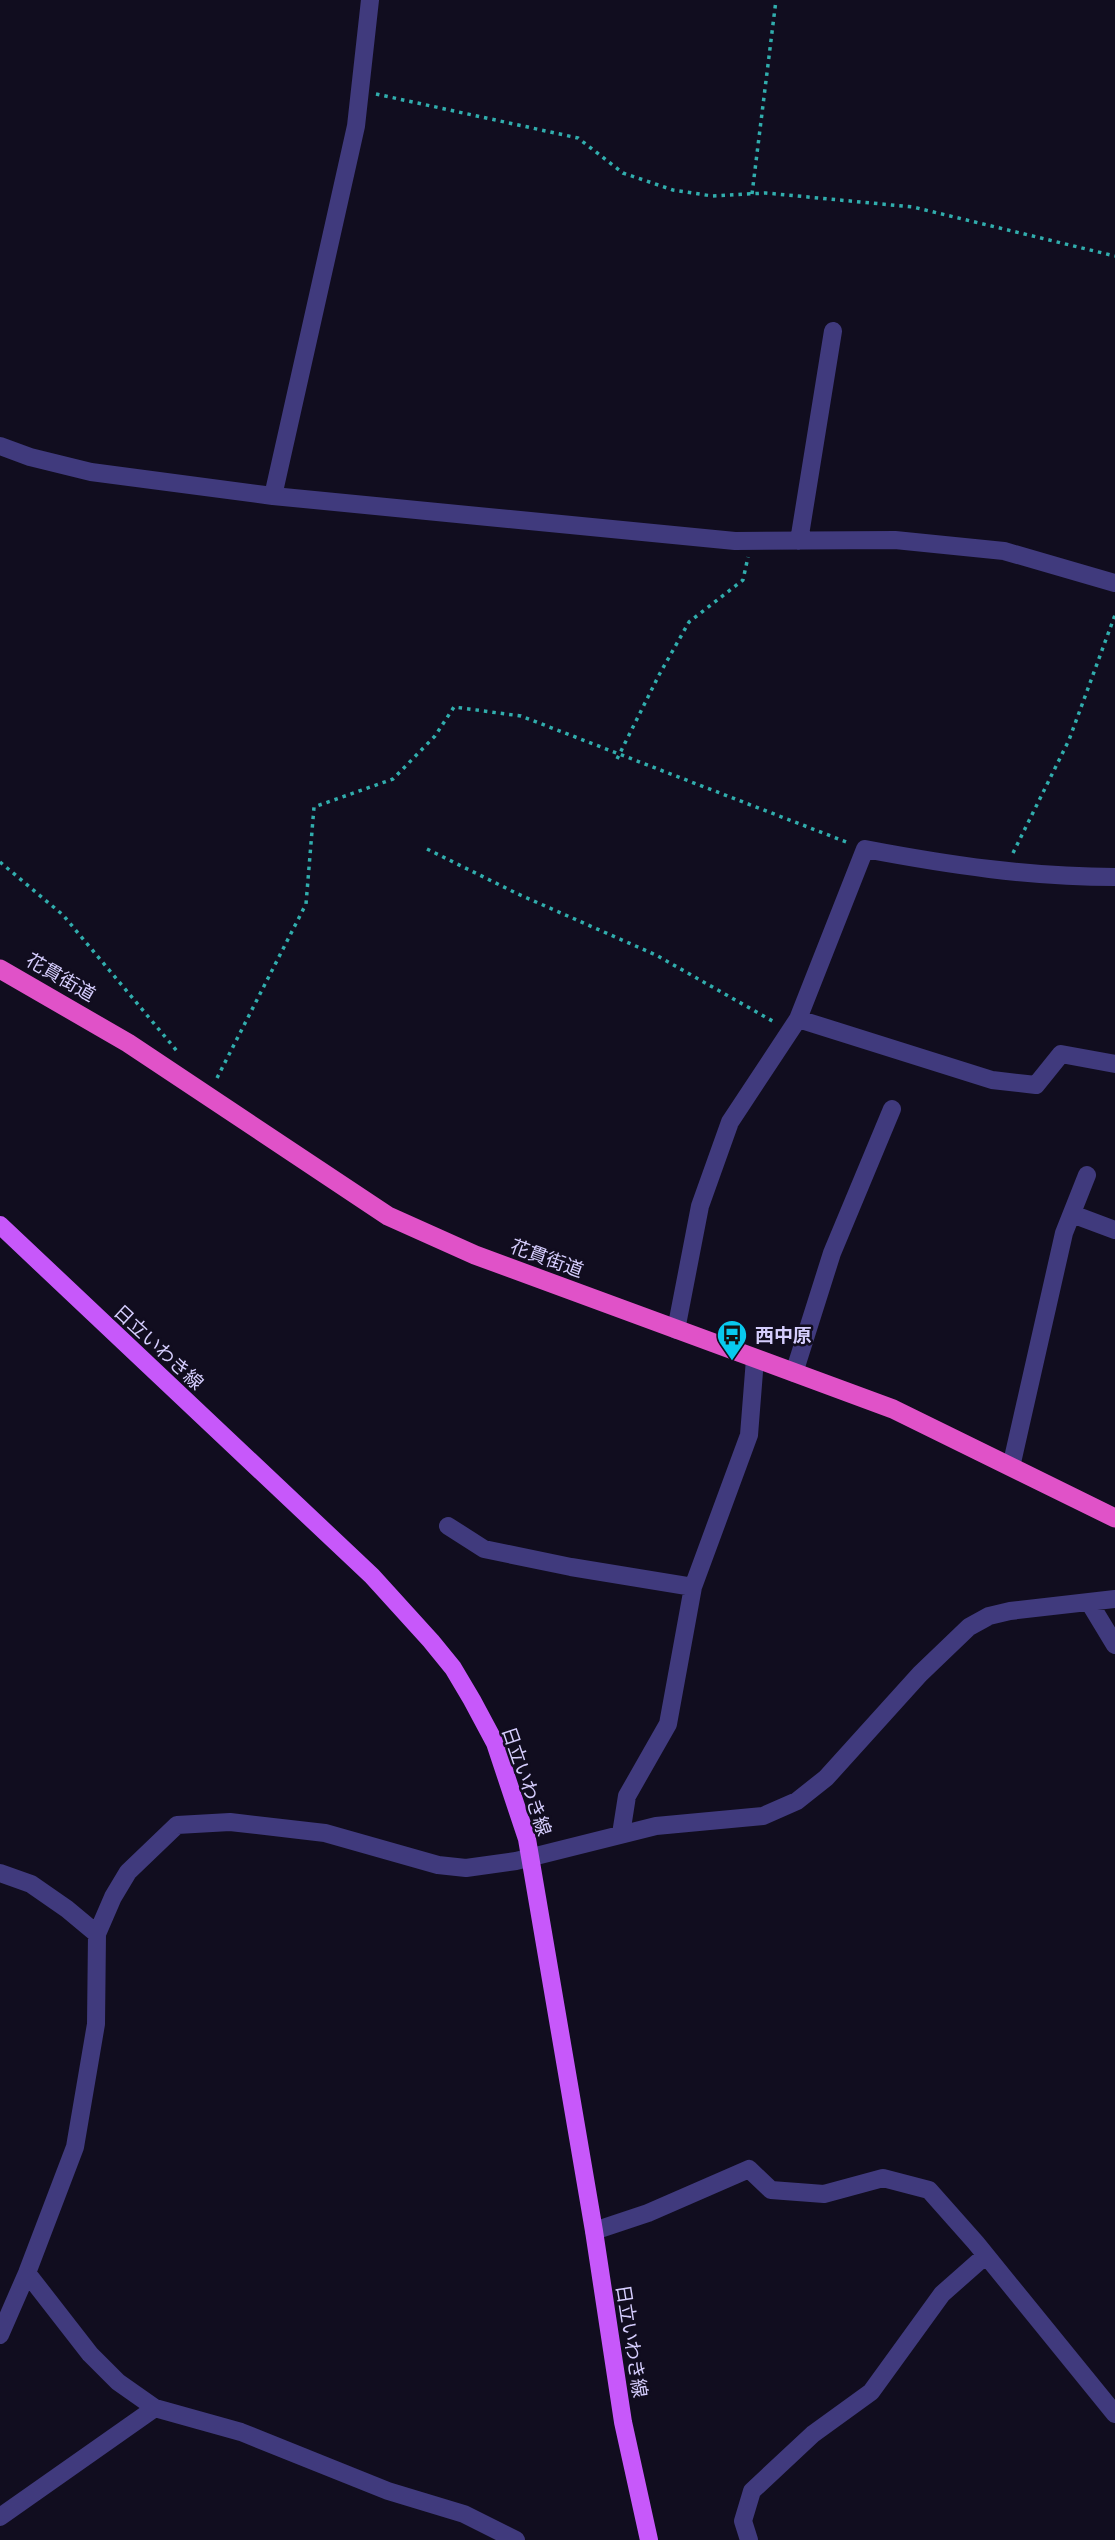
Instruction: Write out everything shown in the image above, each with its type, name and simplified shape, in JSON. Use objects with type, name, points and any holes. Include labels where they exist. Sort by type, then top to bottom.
[{"type":"highway","name":"花貫街道","points":[[0,969],[128,1043],[388,1216],[424,1234],[893,1409],[1115,1518]]},
{"type":"main road","name":"日立いわき線","points":[[0,1225],[372,1576],[453,1668],[495,1743],[513,1794],[530,1857],[594,2231],[623,2422],[649,2540]]},
{"type":"street","points":[[273,496],[356,126],[370,0]]},
{"type":"street","points":[[799,541],[833,331]]},
{"type":"street","points":[[0,446],[30,457],[91,472],[273,496],[752,541],[895,540],[1004,551],[1115,583]]},
{"type":"street","points":[[676,1330],[700,1206],[730,1122],[794,1025],[865,849],[950,865],[1060,877],[1115,877]]},
{"type":"street","points":[[794,1025],[992,1080],[1036,1086],[1061,1054],[1115,1064]]},
{"type":"street","points":[[794,1373],[832,1253],[892,1109]]},
{"type":"street","points":[[1011,1467],[1064,1233],[1087,1175]]},
{"type":"street","points":[[1072,1214],[1115,1230]]},
{"type":"street","points":[[621,1834],[627,1796],[668,1724],[693,1587],[748,1435],[755,1359]]},
{"type":"street","points":[[448,1526],[484,1549],[571,1567],[693,1587]]},
{"type":"street","points":[[0,2335],[27,2273],[75,2147],[96,2024],[97,1934],[113,1897],[128,1872],[177,1825],[230,1822],[325,1833],[438,1866],[466,1868],[530,1857],[656,1826],[763,1816],[797,1801],[826,1778],[920,1674],[969,1628],[989,1616],[1010,1611],[1115,1599]]},
{"type":"street","points":[[1089,1602],[1115,1645]]},
{"type":"street","points":[[0,1873],[31,1884],[97,1934]]},
{"type":"street","points":[[594,2231],[648,2213],[749,2169],[771,2190],[824,2194],[883,2178],[929,2190],[1115,2414]]},
{"type":"street","points":[[749,2540],[743,2521],[752,2491],[813,2434],[871,2392],[943,2294],[985,2256]]},
{"type":"street","points":[[27,2273],[90,2354],[118,2382],[155,2408],[242,2432],[388,2491],[464,2514],[516,2540]]},
{"type":"street","points":[[0,2518],[155,2408]]},
{"type":"path","points":[[752,194],[776,0]]},
{"type":"path","points":[[360,90],[578,138],[623,173],[673,190],[712,196],[766,193],[913,207],[1034,234],[1115,256]]},
{"type":"path","points":[[617,759],[689,622],[743,580],[752,541]]},
{"type":"path","points":[[1004,871],[1069,740],[1115,615]]},
{"type":"path","points":[[208,1096],[306,904],[314,807],[393,779],[435,736],[454,707],[522,716],[865,849]]},
{"type":"path","points":[[427,849],[518,894],[656,955],[794,1025]]},
{"type":"path","points":[[0,862],[63,915],[176,1048],[181,1058]]},
{"type":"place","name":"西中原","points":[[732,1362]]}]
